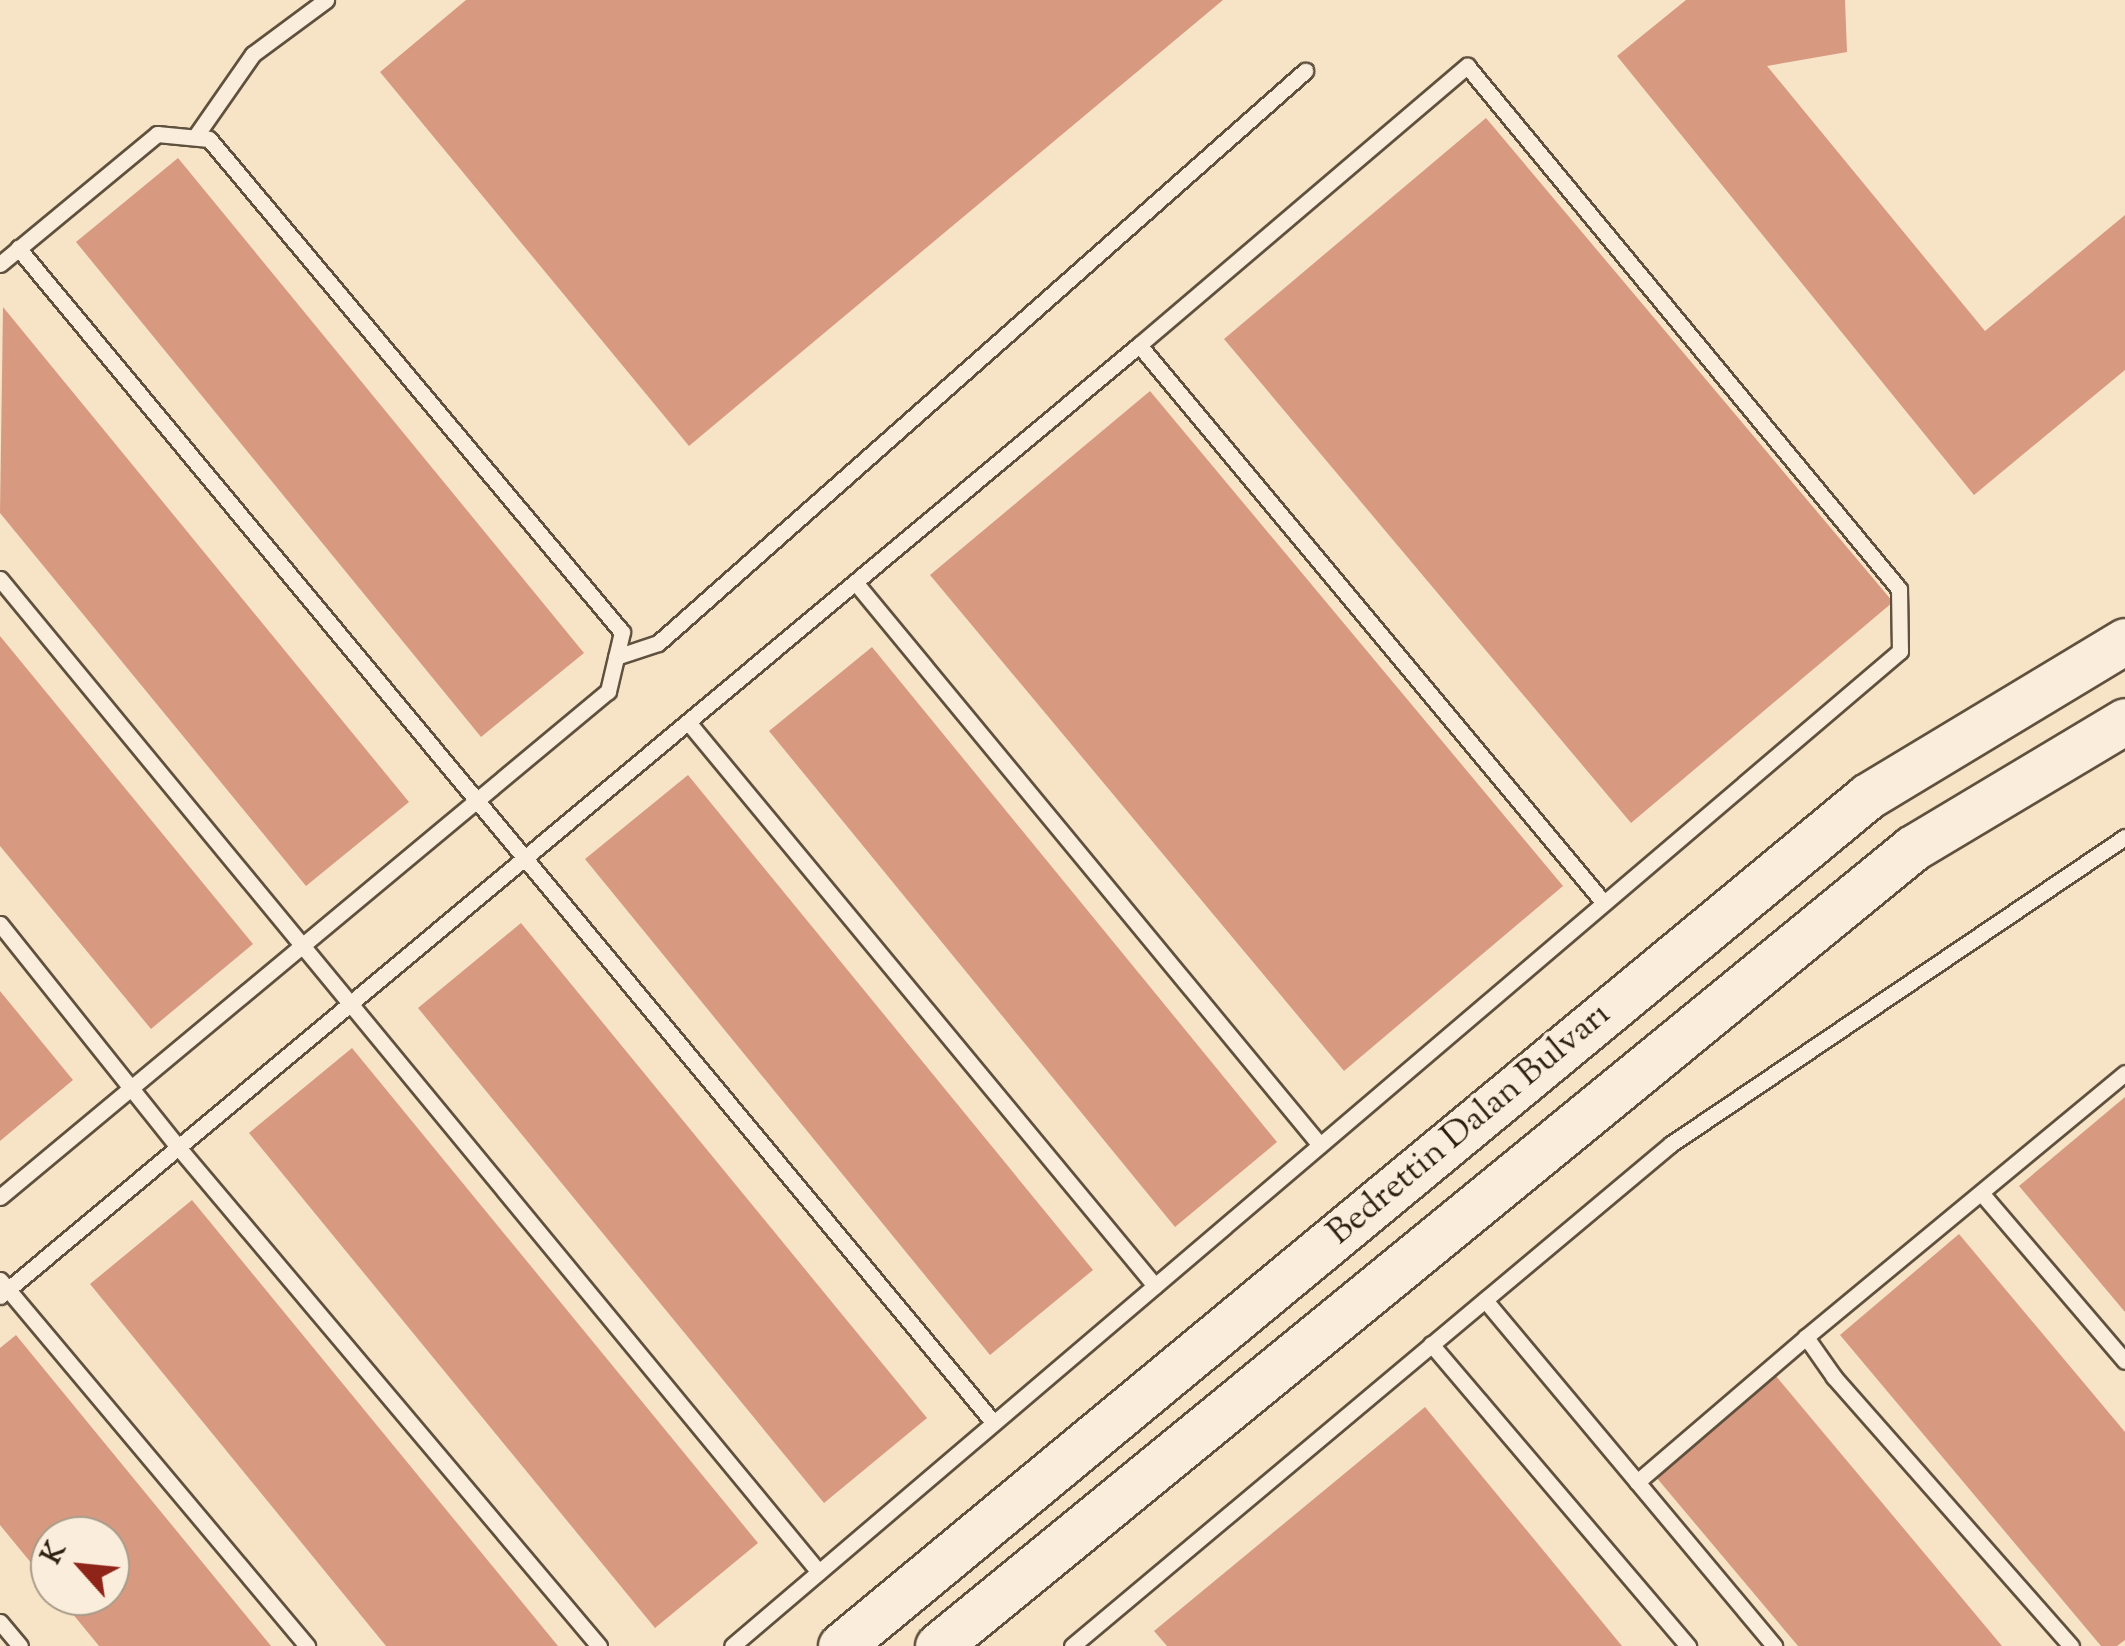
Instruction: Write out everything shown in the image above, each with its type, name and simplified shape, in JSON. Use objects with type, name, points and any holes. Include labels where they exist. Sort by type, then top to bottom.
[{"type":"main road","name":"Bedrettin Dalan Bulvarı","points":[[841,1646],[1868,796],[2125,641]]},
{"type":"main road","name":"Bedrettin Dalan Bulvarı","points":[[938,1646],[1913,848],[2125,721]]},
{"type":"lane","points":[[195,138],[254,54],[326,0]]},
{"type":"lane","points":[[307,1646],[3,1289],[178,1148],[1139,346],[1467,66],[1899,589],[1900,650],[732,1646]]},
{"type":"lane","points":[[616,657],[658,642],[1304,71]]},
{"type":"lane","points":[[0,264],[157,134],[209,139],[622,632],[608,692],[0,1197]]},
{"type":"lane","points":[[18,248],[994,1423]]},
{"type":"lane","points":[[1139,346],[1604,903]]},
{"type":"lane","points":[[0,579],[348,1006],[819,1572]]},
{"type":"lane","points":[[855,582],[1320,1144]]},
{"type":"lane","points":[[688,722],[1155,1286]]},
{"type":"lane","points":[[1084,1642],[1671,1144],[2125,838]]},
{"type":"lane","points":[[0,924],[132,1084],[178,1148],[599,1646]]},
{"type":"lane","points":[[1637,1482],[2125,1073]]},
{"type":"lane","points":[[1983,1195],[2125,1360]]},
{"type":"lane","points":[[1485,1300],[1774,1646]]},
{"type":"lane","points":[[1806,1337],[1834,1378],[2071,1646]]},
{"type":"lane","points":[[1431,1344],[1688,1646]]},
{"type":"lane","points":[[0,1622],[20,1646]]},
{"type":"building","points":[[466,0],[1223,0],[689,446],[380,72]]},
{"type":"building","points":[[1686,0],[1845,0],[1847,52],[1767,66],[1985,331],[2125,215],[2125,370],[1974,495],[1617,56]]},
{"type":"building","points":[[1486,118],[1893,602],[1631,823],[1224,339]]},
{"type":"building","points":[[178,158],[584,653],[481,737],[76,242]]},
{"type":"building","points":[[3,307],[409,802],[306,886],[0,513]]},
{"type":"building","points":[[1150,391],[1563,886],[1344,1071],[930,575]]},
{"type":"building","points":[[0,636],[253,944],[151,1029],[0,846]]},
{"type":"building","points":[[872,647],[1277,1142],[1175,1227],[769,731]]},
{"type":"building","points":[[688,775],[1093,1270],[990,1355],[585,859]]},
{"type":"building","points":[[521,923],[927,1418],[824,1503],[418,1008]]},
{"type":"building","points":[[0,991],[73,1080],[0,1141]]},
{"type":"building","points":[[352,1048],[758,1543],[655,1628],[249,1133]]},
{"type":"building","points":[[2125,1097],[2125,1312],[2019,1186]]},
{"type":"building","points":[[192,1200],[558,1646],[386,1646],[90,1284]]},
{"type":"building","points":[[1959,1234],[2125,1432],[2125,1640],[2117,1646],[2101,1646],[1840,1335]]},
{"type":"building","points":[[16,1335],[271,1646],[99,1646],[74,1616],[130,1616],[130,1516],[30,1516],[30,1562],[0,1525],[0,1348]]},
{"type":"building","points":[[1776,1376],[2002,1646],[1798,1646],[1656,1477]]},
{"type":"building","points":[[1425,1407],[1622,1646],[1167,1646],[1154,1631]]}]
